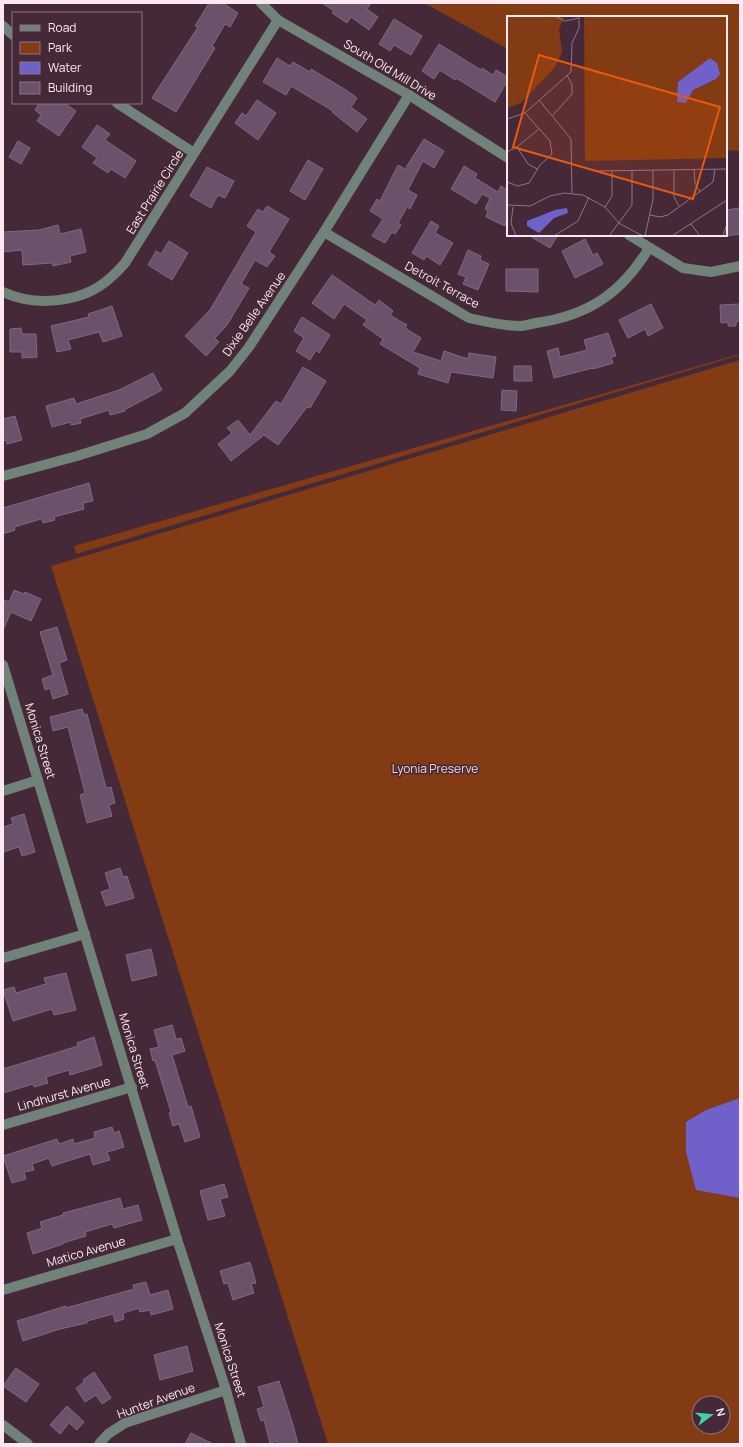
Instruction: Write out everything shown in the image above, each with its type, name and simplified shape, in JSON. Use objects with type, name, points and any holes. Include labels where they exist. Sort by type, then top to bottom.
[{"type":"street","name":"South Old Mill Drive","points":[[261,3],[278,20],[409,95],[507,157]]},
{"type":"street","name":"East Prairie Circle","points":[[3,292],[36,301],[61,300],[86,293],[108,280],[125,264],[278,20]]},
{"type":"street","points":[[3,42],[9,32]]},
{"type":"street","name":"Dixie Belle Avenue","points":[[3,476],[77,456],[147,434],[185,413],[230,371],[249,347],[324,232],[409,95]]},
{"type":"street","points":[[120,104],[194,153]]},
{"type":"street","name":"Detroit Terrace","points":[[324,232],[469,318],[491,323],[521,326],[554,320],[587,310],[609,296],[637,267],[649,248]]},
{"type":"street","points":[[630,236],[683,268],[711,272],[740,266]]},
{"type":"street","name":"Monica Street","points":[[3,665],[132,1087],[177,1240],[226,1390],[241,1444]]},
{"type":"street","points":[[3,791],[38,780]]},
{"type":"street","points":[[3,958],[85,934]]},
{"type":"street","name":"Lindhurst Avenue","points":[[3,1125],[132,1087]]},
{"type":"street","name":"Matico Avenue","points":[[3,1290],[177,1240]]},
{"type":"street","name":"Hunter Avenue","points":[[99,1444],[108,1434],[125,1423],[226,1390]]},
{"type":"street","points":[[3,1425],[28,1444]]},
{"type":"green space","points":[[424,3],[740,3],[740,151],[727,150],[727,16],[507,16],[507,48]]},
{"type":"green space","points":[[740,355],[76,554],[74,546]]},
{"type":"green space","name":"Lyonia Preserve","points":[[740,360],[740,1444],[328,1444],[51,566]]},
{"type":"water","points":[[740,1098],[740,1198],[696,1190],[686,1152],[686,1122],[706,1110]]},
{"type":"building","points":[[209,3],[223,3],[238,13],[230,27],[225,24],[212,46],[215,48],[176,112],[152,98],[198,27],[195,26]]},
{"type":"building","points":[[322,3],[371,3],[367,9],[378,17],[369,30],[351,17],[347,23],[332,13],[334,11]]},
{"type":"building","points":[[394,19],[422,36],[411,55],[394,45],[390,51],[379,44]]},
{"type":"building","points":[[439,44],[481,70],[482,68],[493,75],[496,70],[507,76],[507,82],[495,102],[440,70],[434,79],[422,71]]},
{"type":"building","points":[[277,58],[290,66],[293,62],[310,72],[311,69],[357,98],[351,107],[367,119],[357,132],[332,112],[333,111],[291,86],[286,95],[263,82]]},
{"type":"building","points":[[257,100],[276,113],[258,140],[235,123],[242,113],[246,116]]},
{"type":"building","points":[[38,104],[66,104],[76,111],[59,136],[37,121],[41,115],[35,110]]},
{"type":"building","points":[[97,125],[110,134],[105,140],[136,161],[125,178],[111,169],[108,173],[93,163],[97,158],[82,147]]},
{"type":"building","points":[[424,139],[444,151],[434,168],[423,161],[408,190],[417,195],[410,209],[407,207],[398,223],[401,225],[395,234],[392,232],[385,243],[372,236],[383,219],[370,211],[377,199],[380,201],[398,165],[405,169]]},
{"type":"building","points":[[18,141],[30,148],[21,164],[9,157]]},
{"type":"building","points":[[308,160],[323,169],[305,200],[290,191]]},
{"type":"building","points":[[464,166],[477,174],[475,178],[498,192],[501,186],[507,189],[507,221],[505,226],[486,217],[488,211],[485,209],[490,198],[482,194],[476,204],[451,189]]},
{"type":"building","points":[[207,167],[234,181],[225,198],[218,195],[211,208],[190,196]]},
{"type":"building","points":[[267,206],[289,219],[269,252],[275,256],[267,267],[255,260],[241,284],[249,288],[227,325],[215,338],[219,342],[206,356],[185,336],[210,310],[256,232],[247,226],[258,209],[263,212]]},
{"type":"building","points":[[740,208],[740,234],[727,236],[727,210]]},
{"type":"building","points":[[431,221],[439,226],[435,233],[453,243],[440,265],[426,256],[424,260],[412,253]]},
{"type":"building","points":[[58,225],[60,234],[81,229],[86,252],[70,256],[71,262],[53,266],[52,263],[23,265],[22,250],[3,252],[3,232],[39,230]]},
{"type":"building","points":[[530,236],[557,236],[550,248]]},
{"type":"building","points":[[585,239],[593,255],[597,253],[603,264],[575,278],[562,251]]},
{"type":"building","points":[[169,241],[188,253],[172,280],[148,265],[156,251],[161,254]]},
{"type":"building","points":[[468,250],[481,256],[480,260],[489,264],[478,290],[463,284],[466,277],[458,274]]},
{"type":"building","points":[[506,269],[538,269],[538,292],[506,291]]},
{"type":"building","points":[[332,275],[375,305],[379,300],[393,311],[390,315],[407,325],[405,328],[421,338],[413,352],[441,361],[444,351],[468,359],[469,353],[496,357],[493,378],[451,372],[448,383],[418,374],[420,368],[380,344],[383,339],[363,325],[367,320],[344,304],[334,319],[312,303]]},
{"type":"building","points":[[651,304],[663,328],[648,336],[645,329],[628,338],[619,320]]},
{"type":"building","points":[[740,304],[740,321],[736,322],[736,326],[728,326],[728,322],[721,323],[720,305]]},
{"type":"building","points":[[112,306],[122,336],[103,342],[99,332],[68,340],[71,349],[57,352],[51,326],[89,317],[88,314]]},
{"type":"building","points":[[302,317],[330,335],[319,353],[316,350],[310,360],[296,351],[304,338],[294,331]]},
{"type":"building","points":[[21,328],[22,334],[36,334],[37,357],[22,358],[22,352],[10,352],[10,329]]},
{"type":"building","points":[[608,333],[616,356],[611,357],[613,363],[554,378],[547,351],[558,348],[560,357],[587,350],[584,340]]},
{"type":"building","points":[[514,366],[531,366],[532,381],[514,381]]},
{"type":"building","points":[[303,367],[326,381],[310,408],[307,407],[278,445],[264,435],[231,461],[218,444],[232,433],[227,428],[238,420],[250,435],[276,401],[281,404]]},
{"type":"building","points":[[153,373],[162,390],[124,410],[125,411],[110,415],[109,410],[80,419],[81,423],[71,425],[71,422],[52,427],[46,406],[74,398],[76,404],[119,390]]},
{"type":"building","points":[[502,390],[517,391],[516,411],[501,410]]},
{"type":"building","points":[[15,416],[22,440],[7,444],[6,440],[3,441],[3,419]]},
{"type":"building","points":[[89,483],[93,501],[83,503],[84,509],[54,517],[55,520],[43,523],[41,519],[14,527],[15,530],[3,534],[3,508]]},
{"type":"building","points":[[14,590],[24,594],[25,592],[41,599],[31,621],[11,612],[3,630],[3,605],[5,600],[9,602]]},
{"type":"building","points":[[57,627],[67,660],[59,663],[68,694],[53,699],[50,688],[45,690],[42,679],[53,675],[40,632]]},
{"type":"building","points":[[82,709],[84,715],[87,714],[106,788],[111,787],[115,803],[109,805],[112,816],[87,823],[80,795],[85,793],[68,727],[53,731],[50,717]]},
{"type":"building","points":[[24,814],[35,852],[22,856],[19,847],[3,852],[3,827],[13,824],[11,818]]},
{"type":"building","points":[[120,868],[123,877],[127,876],[134,898],[106,906],[101,892],[110,889],[105,873]]},
{"type":"building","points":[[151,949],[157,975],[132,981],[126,955]]},
{"type":"building","points":[[66,973],[76,1010],[54,1015],[52,1009],[13,1021],[3,990],[14,987],[16,993],[46,984],[44,978]]},
{"type":"building","points":[[172,1025],[176,1039],[181,1038],[185,1051],[172,1055],[188,1107],[191,1106],[200,1137],[185,1142],[179,1124],[173,1126],[169,1113],[171,1112],[155,1060],[153,1061],[150,1049],[159,1047],[154,1030]]},
{"type":"building","points":[[94,1037],[102,1065],[70,1075],[69,1070],[46,1077],[48,1083],[34,1087],[33,1084],[3,1093],[3,1069],[78,1046],[77,1043]]},
{"type":"building","points":[[112,1127],[114,1133],[119,1131],[124,1147],[107,1152],[110,1160],[93,1165],[90,1154],[52,1166],[49,1158],[32,1164],[34,1170],[24,1172],[26,1179],[12,1183],[3,1156],[57,1139],[59,1144],[73,1139],[74,1144],[95,1138],[94,1132]]},
{"type":"building","points":[[224,1184],[228,1197],[220,1199],[225,1216],[208,1220],[200,1191]]},
{"type":"building","points":[[120,1198],[123,1209],[138,1205],[142,1220],[114,1228],[112,1224],[85,1232],[86,1236],[33,1254],[27,1233],[42,1228],[40,1222],[63,1215],[63,1213]]},
{"type":"building","points":[[250,1262],[256,1283],[251,1284],[254,1293],[233,1300],[228,1283],[224,1284],[220,1271]]},
{"type":"building","points":[[146,1282],[150,1295],[168,1290],[173,1309],[151,1315],[150,1310],[140,1312],[139,1308],[123,1313],[124,1319],[115,1322],[113,1314],[23,1341],[17,1321],[66,1306],[66,1308],[134,1289],[133,1285]]},
{"type":"building","points":[[187,1346],[193,1371],[160,1380],[154,1355]]},
{"type":"building","points":[[16,1368],[39,1384],[26,1402],[3,1386]]},
{"type":"building","points":[[94,1372],[111,1398],[102,1404],[96,1395],[85,1402],[76,1388],[84,1382],[83,1380]]},
{"type":"building","points":[[279,1381],[298,1444],[277,1444],[277,1441],[270,1443],[264,1420],[261,1421],[257,1409],[264,1407],[258,1387]]},
{"type":"building","points":[[67,1406],[84,1422],[77,1430],[69,1423],[60,1434],[50,1425]]},
{"type":"building","points":[[191,1433],[213,1444],[185,1444]]}]
